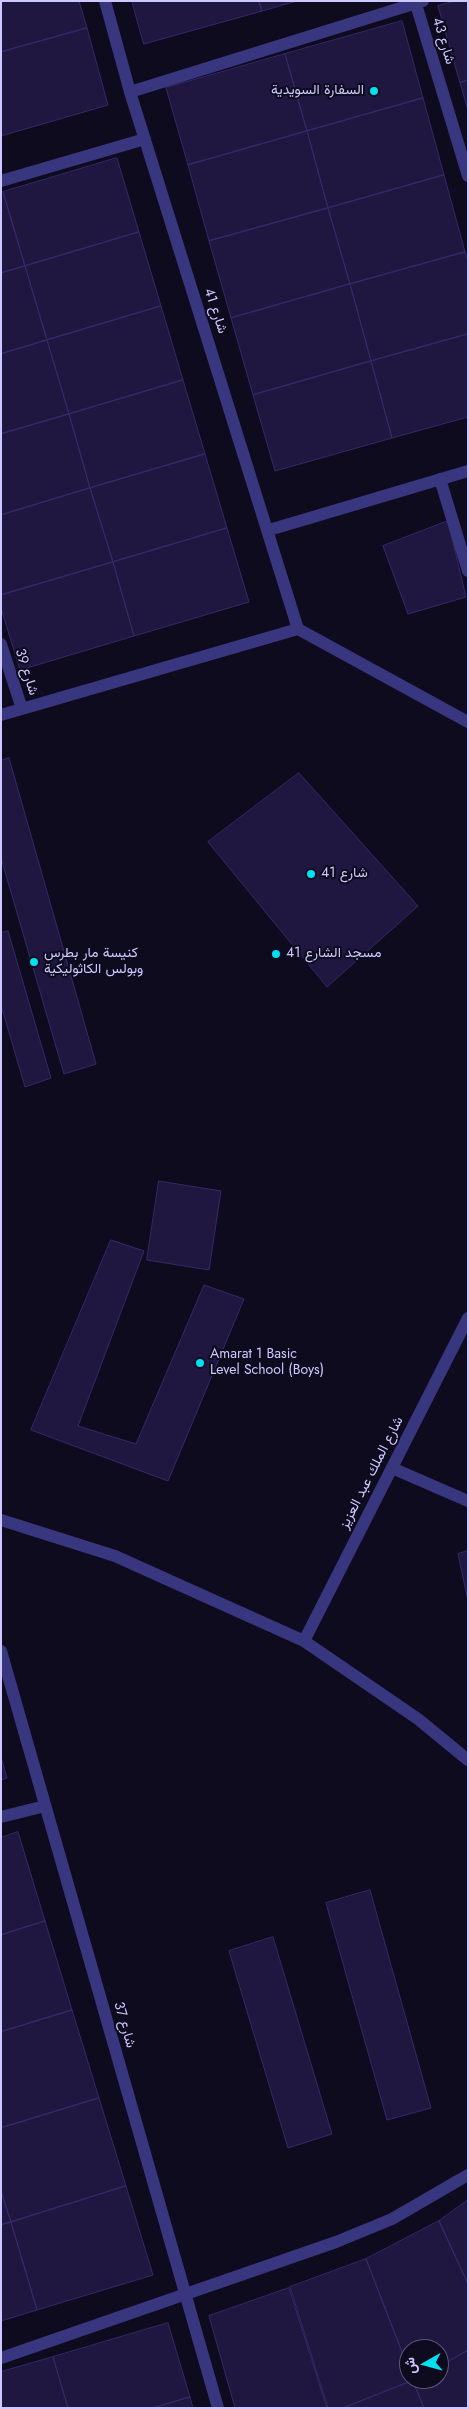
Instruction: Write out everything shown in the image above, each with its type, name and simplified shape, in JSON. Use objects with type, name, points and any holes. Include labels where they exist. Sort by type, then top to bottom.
[{"type":"street","name":"شارع 41","points":[[105,1],[130,92],[269,530],[298,629]]},
{"type":"street","points":[[130,92],[418,2]]},
{"type":"street","name":"شارع 43","points":[[418,2],[468,176]]},
{"type":"street","points":[[1,181],[145,139]]},
{"type":"street","points":[[269,530],[468,470]]},
{"type":"street","points":[[440,479],[468,570]]},
{"type":"street","points":[[1,715],[298,629],[468,722]]},
{"type":"street","name":"شارع 39","points":[[1,644],[22,709]]},
{"type":"street","name":"شارع الملك عبد العزيز","points":[[304,1641],[468,1318]]},
{"type":"street","points":[[392,1468],[468,1501]]},
{"type":"street","points":[[1,1520],[115,1556],[304,1641],[418,1719],[468,1760]]},
{"type":"street","name":"شارع 37","points":[[1,1651],[218,2408]]},
{"type":"street","points":[[1,1817],[45,1806]]},
{"type":"street","points":[[1,2358],[336,2242],[392,2219],[468,2176]]},
{"type":"building","points":[[1,1],[79,1],[87,28],[1,52]]},
{"type":"building","points":[[132,1],[259,1],[262,11],[144,44]]},
{"type":"building","points":[[259,1],[297,1],[262,11]]},
{"type":"building","points":[[455,1],[468,1],[468,80],[460,83],[438,6]]},
{"type":"building","points":[[402,21],[423,98],[307,131],[285,54]]},
{"type":"building","points":[[87,28],[108,105],[1,136],[1,52]]},
{"type":"building","points":[[285,54],[307,131],[188,165],[166,88]]},
{"type":"building","points":[[468,80],[468,110],[460,83]]},
{"type":"building","points":[[423,98],[444,175],[328,208],[307,131]]},
{"type":"building","points":[[307,131],[328,208],[209,241],[188,165]]},
{"type":"building","points":[[117,158],[139,232],[25,266],[3,192]]},
{"type":"building","points":[[444,175],[465,252],[350,284],[328,208]]},
{"type":"building","points":[[3,192],[25,266],[1,273],[1,193]]},
{"type":"building","points":[[328,208],[350,284],[231,318],[209,241]]},
{"type":"building","points":[[139,232],[161,306],[47,340],[25,266]]},
{"type":"building","points":[[465,252],[468,260],[468,334],[371,361],[350,284]]},
{"type":"building","points":[[25,266],[47,340],[1,354],[1,273]]},
{"type":"building","points":[[350,284],[371,361],[253,395],[231,318]]},
{"type":"building","points":[[161,306],[183,380],[69,414],[47,340]]},
{"type":"building","points":[[468,334],[468,417],[392,438],[371,361]]},
{"type":"building","points":[[47,340],[69,414],[1,434],[1,354]]},
{"type":"building","points":[[371,361],[392,438],[275,471],[253,395]]},
{"type":"building","points":[[183,380],[205,454],[90,488],[69,414]]},
{"type":"building","points":[[69,414],[90,488],[1,515],[1,434]]},
{"type":"building","points":[[205,454],[227,528],[113,562],[90,488]]},
{"type":"building","points":[[90,488],[113,562],[1,595],[1,515]]},
{"type":"building","points":[[448,521],[466,597],[408,614],[383,546]]},
{"type":"building","points":[[227,528],[249,602],[134,636],[113,562]]},
{"type":"building","points":[[113,562],[134,636],[20,670],[1,608],[1,595]]},
{"type":"building","points":[[9,758],[96,1064],[64,1074],[1,858],[1,761]]},
{"type":"building","name":"شارع 41","points":[[299,773],[418,906],[327,987],[208,842]]},
{"type":"building","points":[[8,931],[51,1078],[25,1087],[1,1005],[1,933]]},
{"type":"building","points":[[159,1181],[221,1191],[209,1270],[147,1260]]},
{"type":"building","points":[[111,1240],[144,1251],[78,1426],[136,1444],[204,1285],[244,1299],[168,1481],[31,1430]]},
{"type":"building","points":[[468,1551],[468,1601],[458,1554]]},
{"type":"building","points":[[1,1757],[7,1778],[1,1780]]},
{"type":"building","points":[[18,1832],[45,1921],[1,1935],[1,1838]]},
{"type":"building","points":[[370,1890],[431,2108],[387,2120],[326,1903]]},
{"type":"building","points":[[45,1921],[72,2010],[1,2032],[1,1935]]},
{"type":"building","points":[[273,1937],[332,2134],[288,2148],[229,1951]]},
{"type":"building","points":[[72,2010],[99,2098],[1,2128],[1,2032]]},
{"type":"building","points":[[99,2098],[126,2186],[11,2222],[1,2191],[1,2128]]},
{"type":"building","points":[[126,2186],[153,2275],[37,2310],[11,2222]]},
{"type":"building","points":[[1,2191],[11,2222],[1,2225]]},
{"type":"building","points":[[468,2200],[468,2284],[439,2221]]},
{"type":"building","points":[[439,2221],[468,2284],[468,2350],[449,2360],[449,2339],[399,2339],[399,2344],[366,2259]]},
{"type":"building","points":[[11,2222],[37,2310],[1,2321],[1,2225]]},
{"type":"building","points":[[366,2259],[399,2344],[399,2386],[343,2408],[328,2408],[290,2287]]},
{"type":"building","points":[[289,2288],[327,2408],[235,2408],[209,2316]]},
{"type":"building","points":[[168,2323],[190,2397],[153,2408],[68,2408],[53,2357]]},
{"type":"building","points":[[468,2351],[468,2408],[424,2408],[416,2389],[449,2389],[449,2361]]},
{"type":"building","points":[[53,2357],[68,2408],[1,2408],[1,2372]]},
{"type":"building","points":[[399,2386],[399,2389],[416,2389],[424,2408],[343,2408]]},
{"type":"building","points":[[190,2397],[193,2408],[153,2408]]},
{"type":"place","name":"السفارة السويدية","points":[[374,91]]},
{"type":"place","name":"شارع 41","points":[[311,874]]},
{"type":"place","name":"مسجد الشارع 41","points":[[276,954]]},
{"type":"place","name":"كنيسة مار بطرس وبولس الكاثوليكية","points":[[34,962]]},
{"type":"place","name":"Amarat 1 Basic Level School (Boys)","points":[[200,1363]]}]
